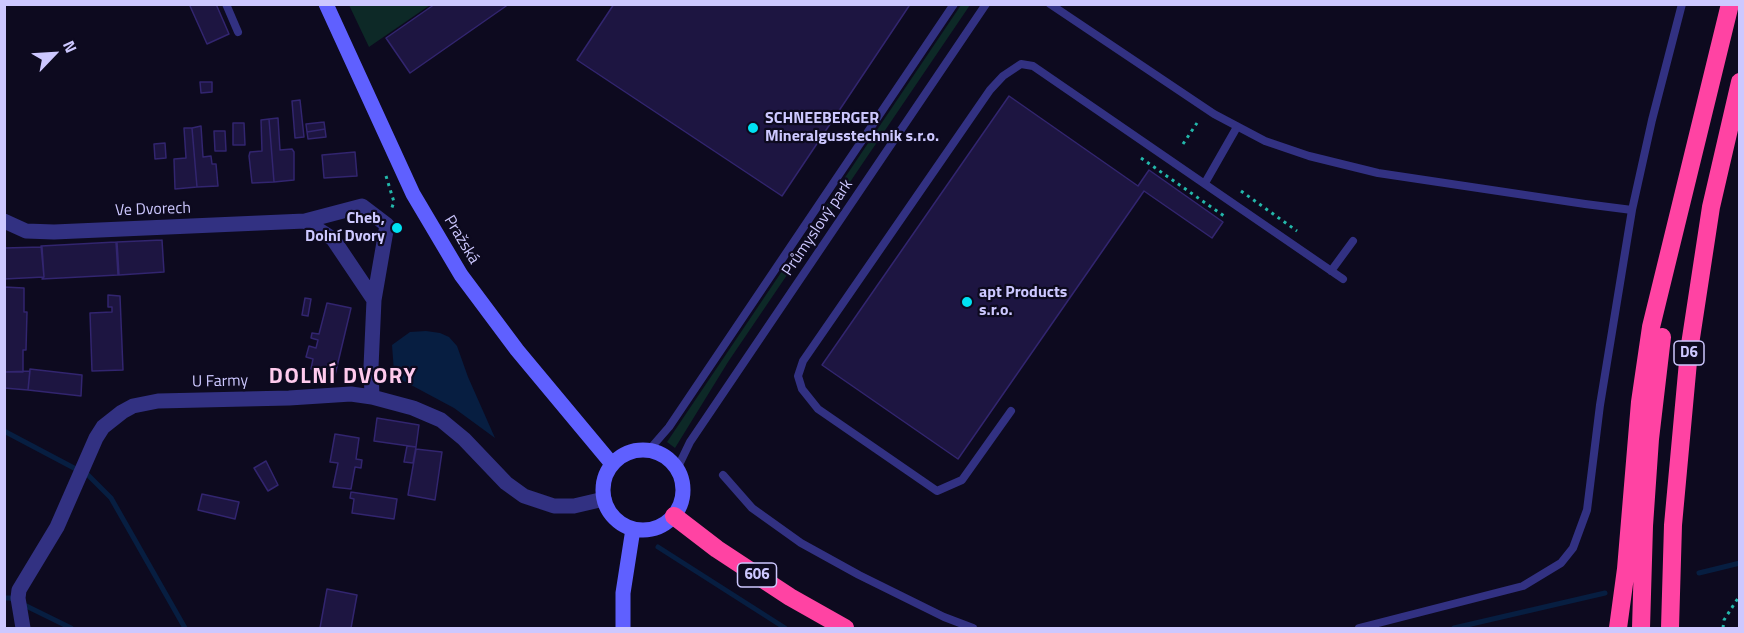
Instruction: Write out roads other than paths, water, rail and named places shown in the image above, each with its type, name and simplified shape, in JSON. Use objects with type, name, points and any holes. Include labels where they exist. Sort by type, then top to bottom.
[{"type":"highway","name":"D6","points":[[1641,628],[1644,526],[1650,439],[1662,330],[1680,213],[1730,4]]},
{"type":"highway","name":"D6","points":[[1670,628],[1673,525],[1689,351],[1711,207],[1740,82]]},
{"type":"highway","points":[[1618,628],[1626,569],[1640,402],[1651,327],[1680,213]]},
{"type":"highway","name":"606","points":[[674,516],[717,549],[790,597],[845,628]]},
{"type":"main road","name":"Pražská","points":[[326,4],[405,176],[461,275],[517,350],[612,464]]},
{"type":"main road","points":[[649,450],[670,460],[682,481],[683,493],[674,516],[656,528],[633,529],[614,518],[604,499],[603,487],[612,464],[629,453],[649,450]]},
{"type":"main road","points":[[622,628],[625,581],[633,529]]},
{"type":"street","name":"Ve Dvorech","points":[[4,221],[26,231],[54,232],[305,221],[362,207],[387,225],[374,300],[372,397]]},
{"type":"street","points":[[305,221],[333,239],[374,300]]},
{"type":"street","name":"U Farmy","points":[[23,628],[19,590],[57,527],[96,438],[103,427],[134,406],[158,401],[289,399],[351,394],[372,397],[413,408],[441,420],[464,439],[506,483],[524,496],[554,506],[574,506],[604,499]]},
{"type":"lane","points":[[226,4],[238,32]]},
{"type":"lane","name":"Průmyslový park","points":[[649,450],[669,427],[954,4]]},
{"type":"lane","name":"Průmyslový park","points":[[677,469],[690,442],[986,4]]},
{"type":"lane","points":[[1050,4],[1200,105],[1265,141],[1309,156],[1378,173],[1632,210]]},
{"type":"lane","points":[[1359,628],[1523,586],[1562,562],[1573,548],[1587,510],[1600,405],[1632,210],[1682,4]]},
{"type":"lane","points":[[1011,411],[962,480],[937,491],[818,409],[802,389],[798,376],[803,361],[996,83],[1022,64],[1033,66],[1342,279]]},
{"type":"lane","points":[[1205,183],[1237,127]]},
{"type":"lane","points":[[1332,272],[1353,241]]},
{"type":"lane","points":[[723,475],[752,508],[801,543],[944,618],[973,628]]},
{"type":"water","points":[[426,331],[449,337],[457,346],[495,438],[454,408],[398,378],[394,372],[392,345],[410,332]]},
{"type":"waterway","points":[[4,431],[74,468]]},
{"type":"waterway","points":[[88,475],[111,498],[185,628]]},
{"type":"waterway","points":[[658,547],[785,628]]},
{"type":"waterway","points":[[1699,573],[1740,563]]},
{"type":"waterway","points":[[1454,628],[1605,593]]},
{"type":"waterway","points":[[4,598],[10,598],[71,628]]},
{"type":"place","name":"SCHNEEBERGER Mineralgusstechnik s.r.o.","points":[[753,128]]},
{"type":"place","name":"Cheb, Dolní Dvory","points":[[397,228]]},
{"type":"place","name":"apt Products s.r.o.","points":[[967,302]]},
{"type":"district","name":"DOLNÍ DVORY","points":[[343,378]]}]
